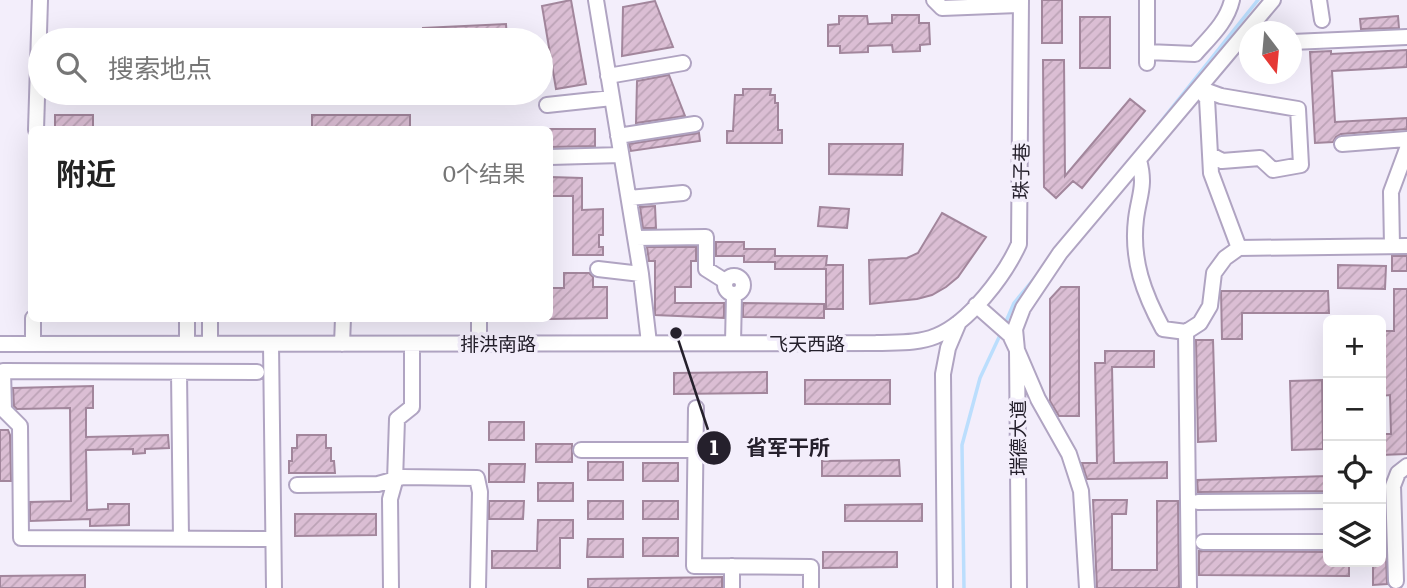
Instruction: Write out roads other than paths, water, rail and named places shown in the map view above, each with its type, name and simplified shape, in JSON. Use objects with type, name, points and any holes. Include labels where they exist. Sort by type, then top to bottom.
[{"type":"street","points":[[39,28],[40,0]]},
{"type":"street","points":[[596,0],[641,274],[649,343]]},
{"type":"street","points":[[934,0],[942,8],[1021,3]]},
{"type":"street","points":[[1147,0],[1147,58],[1195,54],[1222,24],[1232,0]]},
{"type":"street","points":[[1260,21],[1273,0]]},
{"type":"street","points":[[1320,0],[1322,20]]},
{"type":"street","name":"珠子巷","points":[[960,321],[1010,264],[1019,244],[1021,3]]},
{"type":"street","points":[[1302,42],[1407,37]]},
{"type":"street","points":[[1087,588],[1081,491],[1069,454],[1038,399],[1017,350],[1015,329],[1023,309],[1060,253],[1199,88],[1239,47]]},
{"type":"street","points":[[608,76],[683,62]]},
{"type":"street","points":[[1199,88],[1207,99],[1211,173],[1239,248]]},
{"type":"street","points":[[1199,88],[1221,96],[1298,109],[1301,166],[1273,170],[1261,158],[1223,160],[1211,155]]},
{"type":"street","points":[[553,104],[612,98]]},
{"type":"street","points":[[36,126],[37,105]]},
{"type":"street","points":[[618,136],[695,124]]},
{"type":"street","points":[[1342,144],[1407,139]]},
{"type":"street","points":[[1139,160],[1144,178],[1136,220],[1135,244],[1146,296],[1163,329],[1186,332],[1200,323],[1210,306],[1214,273],[1225,258],[1239,248],[1400,246],[1391,192],[1407,149]]},
{"type":"street","points":[[553,157],[621,155]]},
{"type":"street","points":[[629,198],[683,192]]},
{"type":"street","points":[[635,238],[706,237],[706,269],[725,281],[730,276],[741,278],[743,289],[734,294],[733,343]]},
{"type":"street","points":[[597,270],[641,274]]},
{"type":"street","name":"瑞德大道","points":[[976,305],[1010,335],[1017,350],[1019,588]]},
{"type":"street","points":[[945,588],[943,374],[948,348],[960,321]]},
{"type":"street","name":"飞天西路","points":[[649,343],[922,341],[939,335],[960,321]]},
{"type":"street","points":[[33,322],[33,344]]},
{"type":"street","points":[[187,322],[187,344]]},
{"type":"street","points":[[210,322],[210,344]]},
{"type":"street","points":[[342,344],[343,322]]},
{"type":"street","points":[[480,322],[480,344]]},
{"type":"street","points":[[1186,332],[1189,588]]},
{"type":"street","name":"排洪南路","points":[[0,344],[649,343]]},
{"type":"street","points":[[271,344],[274,588]]},
{"type":"street","points":[[391,588],[390,499],[394,481],[397,419],[412,407],[412,344]]},
{"type":"street","points":[[257,372],[3,371],[4,410],[20,426],[21,538],[273,539]]},
{"type":"street","points":[[179,372],[181,539]]},
{"type":"street","points":[[696,408],[694,566],[811,567],[811,588]]},
{"type":"street","points":[[581,450],[696,450]]},
{"type":"street","points":[[1396,581],[1387,501],[1394,479],[1407,466]]},
{"type":"street","points":[[297,485],[378,484],[403,477],[477,478],[481,492],[478,588]]},
{"type":"street","points":[[1198,502],[1323,501]]},
{"type":"street","points":[[1203,542],[1323,542]]},
{"type":"street","points":[[732,566],[732,588]]},
{"type":"waterway","points":[[1135,154],[1258,0]]},
{"type":"waterway","points":[[1004,326],[1014,303],[1038,274]]},
{"type":"waterway","points":[[964,588],[962,445],[980,378],[1001,333]]},
{"type":"place","name":"省军干所","points":[[676,333]]}]
